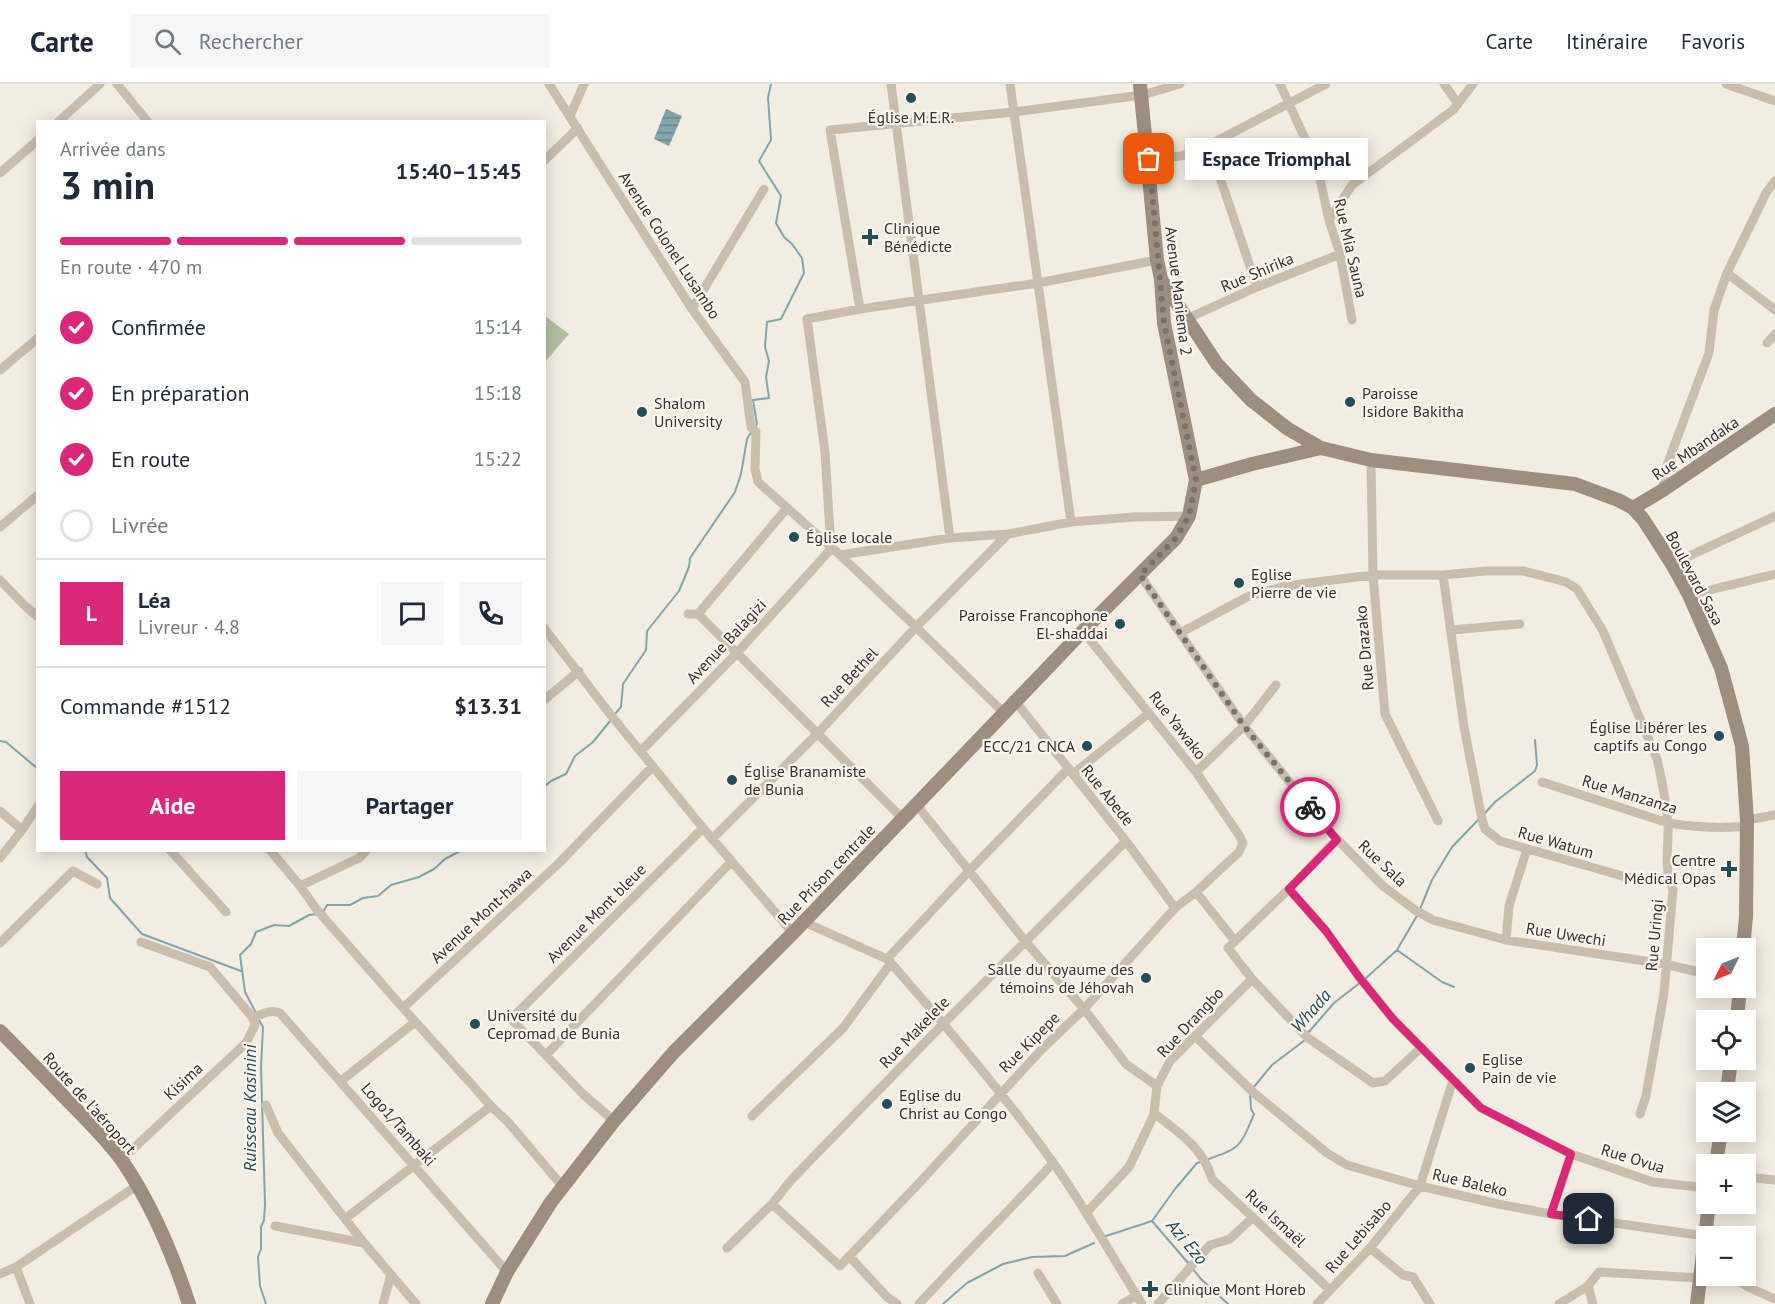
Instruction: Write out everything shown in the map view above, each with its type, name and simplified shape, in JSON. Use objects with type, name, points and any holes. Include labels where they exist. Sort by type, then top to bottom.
[{"type":"street","points":[[60,120],[100,84]]},
{"type":"street","points":[[117,84],[146,120]]},
{"type":"street","name":"Avenue Colonel Lusambo","points":[[549,84],[692,309],[745,382],[753,429],[758,482],[840,555],[1005,713]]},
{"type":"street","points":[[570,116],[584,84]]},
{"type":"street","points":[[891,84],[950,538]]},
{"type":"street","points":[[1010,84],[1071,522]]},
{"type":"street","points":[[860,309],[830,130],[1014,112],[1180,84]]},
{"type":"street","name":"Rue Mia Sauna","points":[[1280,84],[1317,165],[1329,220],[1340,254],[1352,320]]},
{"type":"street","points":[[1149,159],[1181,156],[1289,105],[1326,84]]},
{"type":"street","points":[[1444,84],[1458,104]]},
{"type":"street","points":[[1329,220],[1352,185],[1453,110],[1473,84]]},
{"type":"street","points":[[1726,84],[1775,100]]},
{"type":"street","name":"Avenue Maniema 2","points":[[1141,89],[1164,323],[1196,480]]},
{"type":"street","points":[[546,159],[578,128]]},
{"type":"street","points":[[0,173],[36,142]]},
{"type":"street","points":[[1209,144],[1257,287]]},
{"type":"street","points":[[1663,490],[1664,473],[1709,352],[1714,310],[1727,273],[1766,193],[1775,181]]},
{"type":"street","points":[[692,309],[764,189]]},
{"type":"street","name":"Rue Shirika","points":[[1186,319],[1257,287],[1340,254]]},
{"type":"street","points":[[831,549],[825,452],[807,319],[919,299],[1038,283],[1157,260]]},
{"type":"street","points":[[1727,273],[1775,310]]},
{"type":"street","name":"Boulevard Sasa","points":[[1161,279],[1217,364],[1251,400],[1288,429],[1321,448],[1371,460],[1575,484],[1618,500],[1633,508],[1643,519],[1672,564],[1689,596],[1721,668],[1742,746],[1747,823],[1744,938]]},
{"type":"street","points":[[1767,343],[1775,333]]},
{"type":"street","points":[[0,370],[36,340]]},
{"type":"street","name":"Rue Mbandaka","points":[[1633,508],[1775,414]]},
{"type":"street","name":"Boulevard Sasa","points":[[1196,480],[1321,448]]},
{"type":"street","name":"Rue Drazako","points":[[1371,460],[1373,575],[1385,714],[1438,821]]},
{"type":"street","name":"Rue Prison centrale","points":[[492,1304],[507,1272],[551,1202],[614,1121],[673,1053],[804,922],[1083,631],[1176,538],[1189,516],[1196,480]]},
{"type":"street","points":[[0,527],[36,497]]},
{"type":"street","points":[[787,508],[693,614],[818,733],[902,818]]},
{"type":"street","points":[[840,555],[950,538],[1008,534],[1071,522],[1189,516]]},
{"type":"street","points":[[1672,564],[1775,516]]},
{"type":"street","name":"Rue Bethel","points":[[712,839],[818,733],[916,627],[1008,534]]},
{"type":"street","name":"Avenue Balagizi","points":[[641,751],[736,654],[831,549]]},
{"type":"street","name":"Rue Uringi","points":[[1180,633],[1247,597],[1284,586],[1373,575],[1443,575],[1485,571],[1524,571],[1566,582],[1577,589],[1603,631],[1657,759],[1668,823],[1668,876],[1673,889],[1664,993],[1646,1096],[1640,1114]]},
{"type":"street","points":[[1689,596],[1775,574]]},
{"type":"street","name":"Rue Sala","points":[[1140,575],[1244,726],[1337,840],[1383,886],[1419,912]]},
{"type":"street","points":[[1443,575],[1451,630],[1520,624]]},
{"type":"street","points":[[0,580],[36,615]]},
{"type":"street","points":[[546,630],[703,828],[793,933]]},
{"type":"street","name":"Rue Watum","points":[[1451,630],[1464,727],[1485,829],[1500,841],[1626,877],[1669,881]]},
{"type":"street","name":"Rue Yawako","points":[[1083,631],[1196,772],[1243,843]]},
{"type":"street","points":[[546,698],[579,671]]},
{"type":"street","points":[[1196,772],[1244,726],[1276,685]]},
{"type":"street","name":"Rue Abede","points":[[1016,702],[1126,841],[1175,908]]},
{"type":"street","points":[[752,1116],[843,1028],[889,961],[969,871],[1071,772],[1149,713]]},
{"type":"street","name":"Avenue Mont-hawa","points":[[403,1008],[558,864],[653,766]]},
{"type":"street","name":"Rue Manzanza","points":[[1542,782],[1668,823],[1685,826],[1728,828],[1775,815]]},
{"type":"street","points":[[916,804],[1025,941],[1084,1009],[1125,1064],[1157,1086]]},
{"type":"street","points":[[0,858],[36,809]]},
{"type":"street","points":[[0,810],[22,830]]},
{"type":"street","name":"Avenue Mont bleue","points":[[546,1055],[511,1019],[703,828]]},
{"type":"street","points":[[1337,840],[1228,948],[1252,979],[1307,1037],[1373,1083],[1384,1081],[1422,1047]]},
{"type":"street","name":"Rue Makelele","points":[[727,1248],[772,1204],[792,1179],[943,1024],[1126,841]]},
{"type":"street","name":"Rue Kipepe","points":[[772,1204],[840,1266],[1001,1092],[1084,1009],[1175,908],[1239,852],[1243,843]]},
{"type":"street","points":[[1506,940],[1509,906],[1527,849]]},
{"type":"street","points":[[172,852],[226,912]]},
{"type":"street","points":[[272,852],[300,885],[317,910],[491,1106],[508,1122],[562,1187]]},
{"type":"street","points":[[300,885],[359,858],[365,852]]},
{"type":"street","points":[[614,1121],[583,1094],[546,1055],[731,862]]},
{"type":"street","points":[[0,943],[73,871],[97,884]]},
{"type":"street","name":"Rue Ovua","points":[[1289,889],[1326,931],[1393,1019],[1481,1108],[1571,1154],[1653,1182],[1696,1187]]},
{"type":"street","points":[[1196,892],[1235,941]]},
{"type":"street","name":"Rue Uwechi","points":[[1419,912],[1433,920],[1506,940],[1665,964],[1696,971]]},
{"type":"street","points":[[804,922],[889,961],[1001,1092],[1087,1212],[1139,1300],[1122,1304]]},
{"type":"street","points":[[141,942],[210,967],[257,1016]]},
{"type":"street","name":"Rue Drangbo","points":[[1087,1212],[1129,1167],[1154,1113],[1157,1086],[1170,1061],[1252,979]]},
{"type":"street","name":"Logo1/Tambaki","points":[[257,1016],[275,1011],[280,1013],[507,1272]]},
{"type":"street","name":"Kisima","points":[[121,1160],[246,1042],[257,1016]]},
{"type":"street","points":[[341,1080],[416,1022]]},
{"type":"street","name":"Route de l'aéroport","points":[[0,1031],[100,1134],[121,1160],[138,1185],[168,1250],[189,1304]]},
{"type":"street","name":"Rue Baleko","points":[[1195,1036],[1252,1090],[1327,1153],[1347,1165],[1420,1186],[1498,1204],[1696,1235]]},
{"type":"street","points":[[1420,1186],[1453,1080]]},
{"type":"street","points":[[266,1105],[278,1132],[364,1242],[417,1304]]},
{"type":"street","points":[[346,1218],[491,1106]]},
{"type":"street","name":"Rue Ismaël","points":[[1154,1113],[1197,1148],[1212,1179],[1330,1290]]},
{"type":"street","points":[[1551,1214],[1571,1154]]},
{"type":"street","points":[[919,1304],[1053,1163]]},
{"type":"street","points":[[1756,1178],[1775,1180]]},
{"type":"street","points":[[0,1274],[16,1267],[138,1185]]},
{"type":"street","name":"Rue Lebisabo","points":[[1317,1304],[1370,1248],[1420,1186]]},
{"type":"street","points":[[1158,1304],[1210,1245],[1230,1239],[1253,1217]]},
{"type":"street","points":[[275,1226],[364,1242]]},
{"type":"street","points":[[1370,1248],[1403,1275],[1413,1277],[1430,1304]]},
{"type":"street","points":[[849,1256],[887,1297],[897,1304]]},
{"type":"street","points":[[16,1267],[30,1304]]},
{"type":"street","points":[[1559,1304],[1588,1286],[1599,1272],[1696,1273]]},
{"type":"street","points":[[1038,1273],[1057,1304]]},
{"type":"street","points":[[383,1304],[391,1274]]},
{"type":"street","points":[[1588,1286],[1593,1304]]},
{"type":"street","points":[[1697,1304],[1700,1286]]},
{"type":"street","points":[[1746,1286],[1775,1299]]},
{"type":"green space","points":[[546,317],[569,334],[546,361]]},
{"type":"water","points":[[666,109],[682,116],[669,146],[654,139]]},
{"type":"waterway","name":"Ruisseau Kasinini","points":[[755,427],[757,424],[753,400],[769,398],[766,377],[769,361],[765,347],[767,322],[781,319],[804,273],[802,258],[784,237],[776,223],[781,196],[759,161],[771,140],[768,98],[771,84]]},
{"type":"waterway","name":"Ruisseau Kasinini","points":[[614,715],[621,707],[623,684],[646,650],[647,631],[679,591],[689,567],[690,558],[735,492],[741,474],[747,439],[752,431]]},
{"type":"waterway","name":"Ruisseau Kasinini","points":[[546,785],[566,774],[575,756],[593,742],[611,720]]},
{"type":"waterway","name":"Whada","points":[[1485,813],[1495,802],[1535,771],[1537,765],[1535,740]]},
{"type":"waterway","points":[[0,741],[6,742],[36,767]]},
{"type":"waterway","name":"Whada","points":[[1420,909],[1432,880],[1452,847],[1479,819]]},
{"type":"waterway","points":[[86,852],[87,857],[107,878],[110,898],[142,934],[241,971]]},
{"type":"waterway","name":"Ruisseau Kasinini","points":[[323,912],[327,905],[350,905],[363,898],[378,896],[391,885],[419,877],[458,852]]},
{"type":"waterway","name":"Ruisseau Kasinini","points":[[257,1015],[245,992],[240,955],[251,944],[256,932],[274,925],[289,926],[309,915],[317,914]]},
{"type":"waterway","name":"Whada","points":[[1365,979],[1397,950],[1418,914]]},
{"type":"waterway","points":[[1397,950],[1442,982],[1454,987]]},
{"type":"waterway","name":"Whada","points":[[1307,1034],[1334,1003],[1361,982]]},
{"type":"waterway","name":"Ruisseau Kasinini","points":[[259,1020],[263,1027],[261,1067],[265,1204],[261,1227],[261,1249],[258,1257],[260,1286],[266,1304]]},
{"type":"waterway","name":"Whada","points":[[1253,1088],[1272,1065],[1305,1040]]},
{"type":"waterway","name":"Whada","points":[[1206,1160],[1233,1149],[1242,1140],[1254,1114],[1251,1109],[1250,1093]]},
{"type":"waterway","name":"Whada","points":[[1106,1236],[1152,1221],[1175,1189],[1197,1163],[1201,1162]]},
{"type":"waterway","name":"Azi Ezo","points":[[1152,1221],[1189,1264]]},
{"type":"waterway","name":"Whada","points":[[943,1304],[967,1283],[1003,1264],[1032,1257],[1065,1256],[1094,1243]]},
{"type":"waterway","name":"Azi Ezo","points":[[1193,1269],[1228,1304]]},
{"type":"way so far","points":[[1149,159],[1164,323],[1196,480],[1189,516],[1176,538],[1140,575],[1244,726],[1310,807]]},
{"type":"place","name":"Église M.E.R.","points":[[911,98]]},
{"type":"place","name":"Espace Triomphal","points":[[1149,159]]},
{"type":"place","name":"Clinique Bénédicte","points":[[870,237]]},
{"type":"place","name":"Paroisse Isidore Bakitha","points":[[1350,402]]},
{"type":"place","name":"Shalom University","points":[[642,412]]},
{"type":"place","name":"Église locale","points":[[794,537]]},
{"type":"place","name":"Eglise Pierre de vie","points":[[1239,583]]},
{"type":"place","name":"Paroisse Francophone El-shaddai","points":[[1120,624]]},
{"type":"place","name":"Église Libérer les captifs au Congo","points":[[1719,736]]},
{"type":"place","name":"ECC/21 CNCA","points":[[1087,746]]},
{"type":"place","name":"Église Branamiste de Bunia","points":[[732,780]]},
{"type":"place","name":"Centre Médical Opas","points":[[1729,869]]},
{"type":"place","name":"Salle du royaume des témoins de Jéhovah","points":[[1146,978]]},
{"type":"place","name":"Université du Cepromad de Bunia","points":[[475,1024]]},
{"type":"place","name":"Eglise Pain de vie","points":[[1470,1068]]},
{"type":"place","name":"Eglise du Christ au Congo","points":[[887,1104]]},
{"type":"place","name":"Clinique Mont Horeb","points":[[1150,1289]]},
{"type":"route","points":[[1310,807],[1337,840],[1289,889],[1326,931],[1393,1019],[1481,1108],[1571,1154],[1551,1214],[1589,1219]]}]
